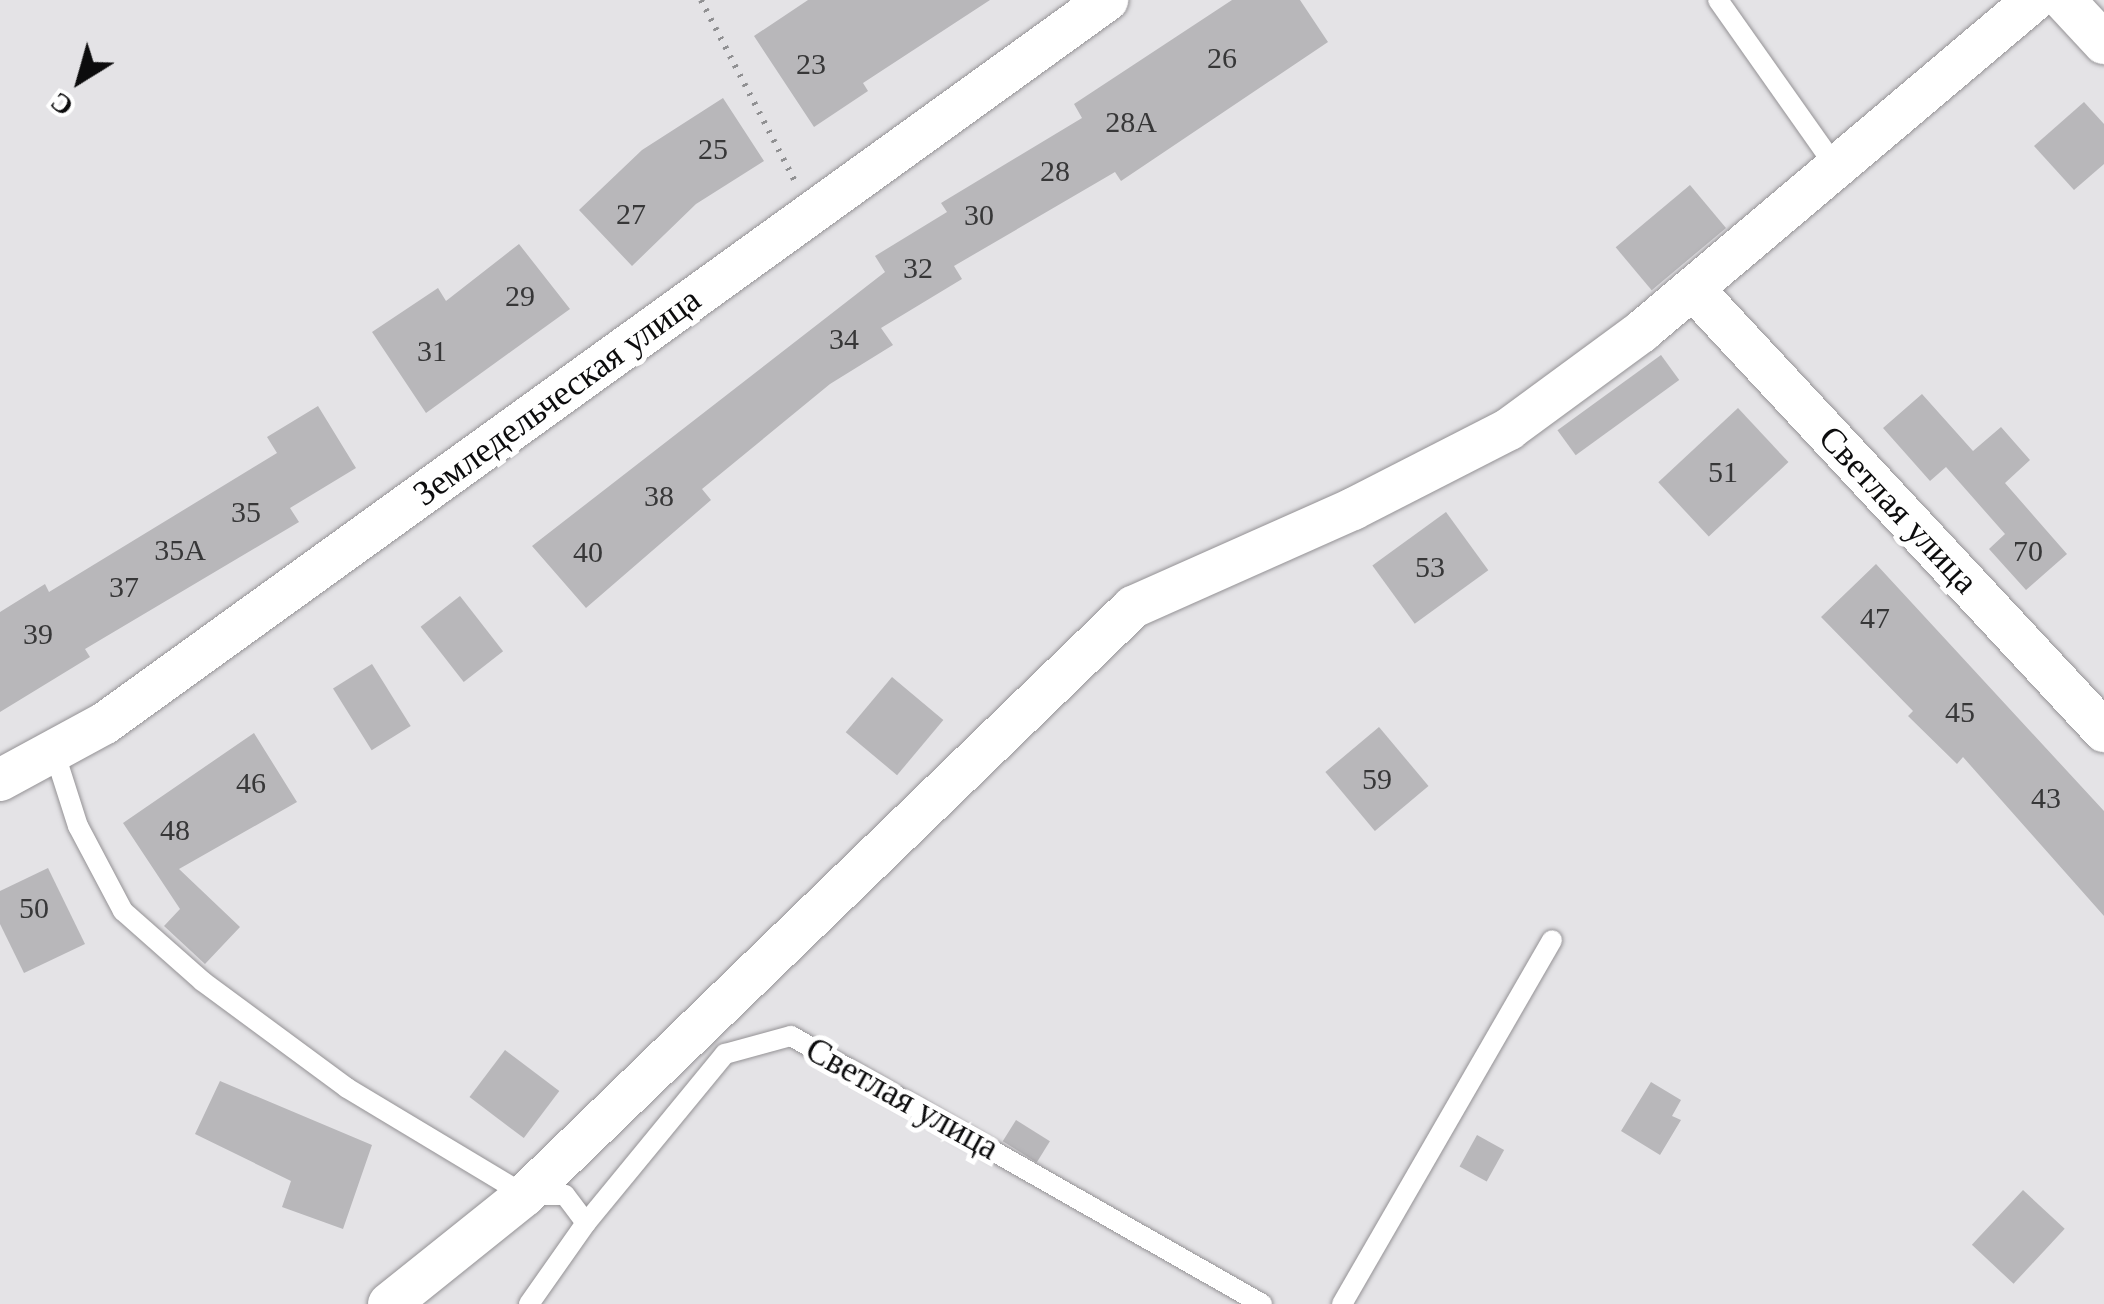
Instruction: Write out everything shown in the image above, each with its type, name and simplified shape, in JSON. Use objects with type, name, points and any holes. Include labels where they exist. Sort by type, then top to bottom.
[{"type":"street","name":"Земледельческая улица","points":[[0,780],[105,723],[1106,0]]},
{"type":"street","points":[[389,1304],[525,1194],[1133,608],[1353,509],[1509,429],[1692,288],[2034,0]]},
{"type":"street","points":[[2064,0],[2104,44]]},
{"type":"street","name":"Светлая улица","points":[[1692,288],[2104,731]]},
{"type":"lane","points":[[1718,0],[1836,167]]},
{"type":"lane","points":[[54,750],[78,826],[124,911],[202,980],[347,1088],[525,1194],[565,1195],[586,1223]]},
{"type":"lane","points":[[1342,1304],[1552,940]]},
{"type":"lane","name":"Светлая улица","points":[[529,1304],[586,1223],[725,1054],[791,1036],[1262,1304]]},
{"type":"path","points":[[701,0],[812,213]]},
{"type":"building","points":[[808,0],[990,0],[863,83],[868,91],[814,127],[754,36]]},
{"type":"building","points":[[1232,0],[1300,0],[1328,42],[1121,181],[1115,172],[954,266],[962,279],[881,328],[893,345],[830,384],[702,489],[711,500],[586,608],[532,546],[885,272],[875,256],[947,212],[941,203],[1082,118],[1074,104]]},
{"type":"building","points":[[723,98],[764,161],[696,204],[632,266],[579,210],[642,150]]},
{"type":"building","points":[[2084,102],[2104,124],[2104,164],[2074,190],[2034,146]]},
{"type":"building","points":[[1690,185],[1726,228],[1652,290],[1616,247]]},
{"type":"building","points":[[519,244],[570,309],[426,413],[372,332],[438,288],[446,301]]},
{"type":"building","points":[[1661,355],[1679,380],[1576,455],[1557,430]]},
{"type":"building","points":[[1922,394],[1973,451],[2001,427],[2030,460],[2005,483],[2067,554],[2026,590],[1989,549],[2005,534],[1946,467],[1930,481],[1883,428]]},
{"type":"building","points":[[318,406],[356,468],[290,508],[299,522],[85,649],[90,657],[0,712],[0,612],[45,584],[49,592],[277,453],[267,437]]},
{"type":"building","points":[[1738,408],[1788,462],[1709,536],[1658,482]]},
{"type":"building","points":[[1446,512],[1488,570],[1415,624],[1372,565]]},
{"type":"building","points":[[1876,564],[2104,811],[2104,916],[1963,757],[1957,764],[1908,716],[1913,711],[1821,617]]},
{"type":"building","points":[[460,596],[503,651],[464,682],[421,627]]},
{"type":"building","points":[[372,664],[411,726],[372,750],[333,688]]},
{"type":"building","points":[[892,677],[943,720],[897,775],[846,732]]},
{"type":"building","points":[[1379,727],[1428,786],[1375,831],[1325,772]]},
{"type":"building","points":[[254,733],[297,802],[179,869],[240,927],[205,964],[164,926],[180,909],[123,823]]},
{"type":"building","points":[[48,868],[85,944],[24,973],[0,924],[0,891]]},
{"type":"building","points":[[505,1050],[559,1091],[524,1138],[469,1097]]},
{"type":"building","points":[[220,1081],[372,1145],[343,1229],[282,1207],[291,1181],[195,1134]]},
{"type":"building","points":[[1651,1082],[1681,1100],[1672,1116],[1681,1120],[1660,1155],[1621,1131]]},
{"type":"building","points":[[1016,1120],[1050,1141],[1037,1162],[1003,1141]]},
{"type":"building","points":[[1477,1135],[1504,1150],[1487,1182],[1460,1166]]},
{"type":"building","points":[[2023,1190],[2065,1229],[2014,1284],[1972,1245]]}]
